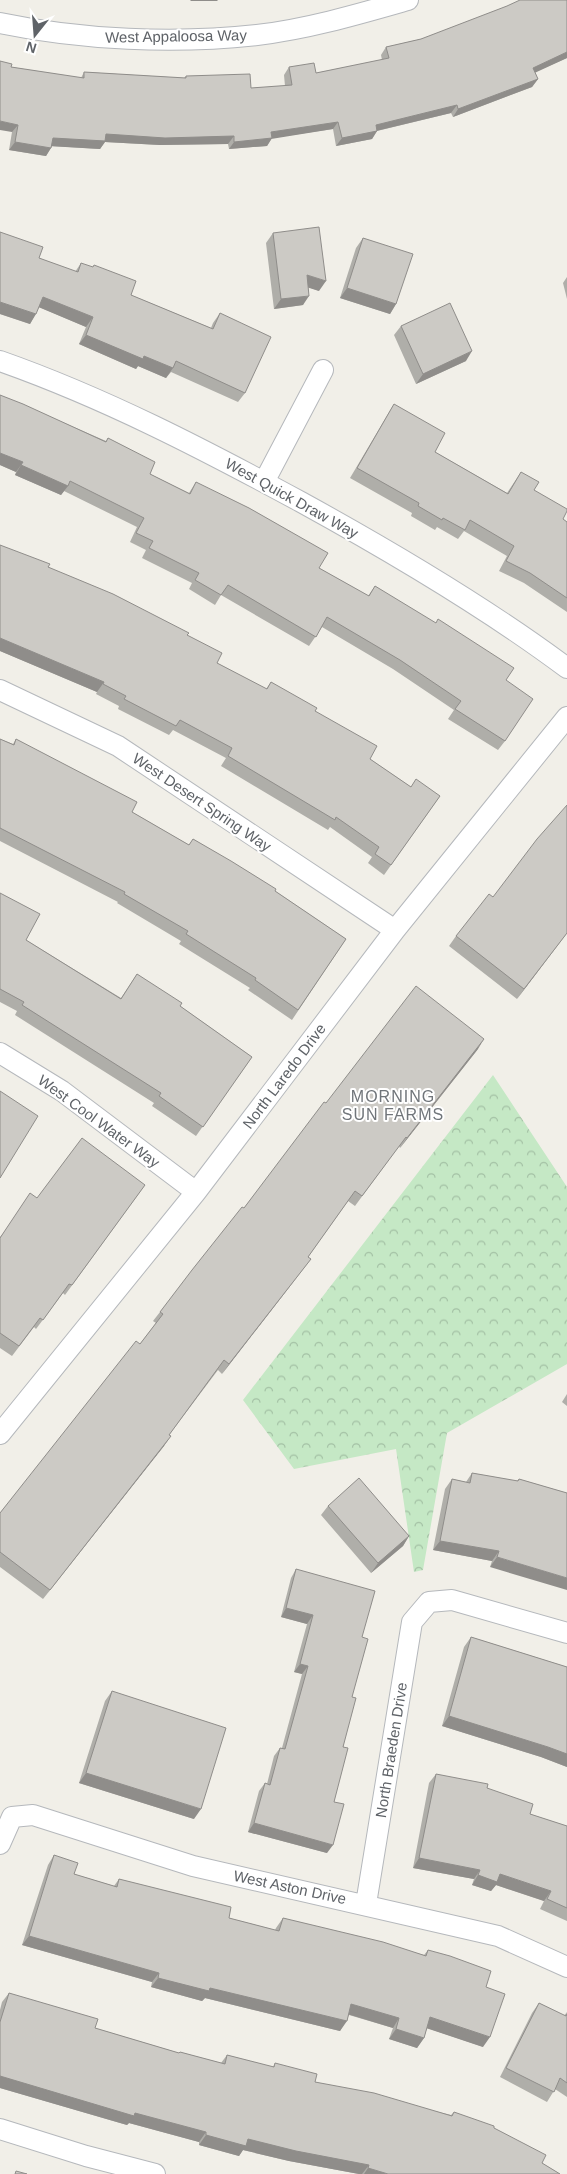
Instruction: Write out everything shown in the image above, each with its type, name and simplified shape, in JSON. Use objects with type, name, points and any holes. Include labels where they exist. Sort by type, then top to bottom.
[{"type":"street","name":"West Appaloosa Way","points":[[0,23],[95,36],[176,39],[258,35],[341,19],[408,0]]},
{"type":"street","name":"West Quick Draw Way","points":[[0,361],[101,399],[264,482],[373,542],[469,602],[567,668]]},
{"type":"street","points":[[264,482],[323,370]]},
{"type":"street","name":"West Desert Spring Way","points":[[0,690],[118,746],[395,930]]},
{"type":"street","name":"North Laredo Drive","points":[[0,1434],[196,1192],[395,930],[567,717]]},
{"type":"street","name":"West Cool Water Way","points":[[0,1054],[62,1091],[196,1192]]},
{"type":"street","name":"North Braeden Drive","points":[[366,1904],[412,1622],[429,1602],[452,1600],[567,1633]]},
{"type":"street","name":"West Aston Drive","points":[[0,1844],[12,1817],[33,1815],[193,1866],[366,1904],[498,1936],[567,1967]]},
{"type":"street","points":[[0,2129],[86,2156],[155,2174]]},
{"type":"green space","points":[[493,1075],[567,1187],[567,1364],[447,1433],[423,1570],[414,1572],[396,1449],[294,1469],[243,1400]]},
{"type":"building","points":[[520,0],[567,0],[567,52],[533,68],[538,79],[458,109],[457,105],[376,125],[377,131],[342,138],[338,122],[271,132],[272,138],[234,142],[234,136],[165,138],[106,134],[105,141],[53,138],[51,148],[15,142],[18,125],[0,121],[0,61],[12,64],[11,67],[84,78],[84,72],[186,78],[186,76],[250,74],[251,88],[292,85],[289,67],[314,63],[316,73],[389,58],[386,47],[421,39]]},
{"type":"building","points":[[319,227],[326,281],[307,275],[309,296],[281,299],[273,233]]},
{"type":"building","points":[[0,232],[43,247],[39,258],[78,272],[81,263],[93,267],[94,265],[136,281],[131,295],[213,329],[220,313],[271,337],[245,393],[176,361],[173,368],[144,356],[143,359],[86,335],[93,317],[43,297],[36,314],[0,302]]},
{"type":"building","points":[[363,238],[413,254],[396,304],[347,288]]},
{"type":"building","points":[[450,303],[472,351],[423,374],[401,326]]},
{"type":"building","points":[[0,395],[106,442],[108,438],[155,462],[150,474],[190,494],[196,482],[249,508],[328,553],[319,568],[369,596],[375,586],[436,623],[438,619],[514,668],[506,680],[533,699],[505,741],[455,709],[461,701],[400,660],[327,617],[316,637],[228,585],[221,595],[195,580],[199,573],[149,548],[153,541],[136,533],[144,518],[70,481],[68,486],[21,465],[23,462],[0,453]]},
{"type":"building","points":[[394,404],[445,433],[435,452],[508,494],[521,472],[539,482],[534,490],[567,509],[563,519],[567,522],[567,598],[530,573],[506,561],[514,546],[470,520],[465,530],[443,518],[442,520],[418,506],[419,503],[357,468]]},
{"type":"building","points":[[0,545],[50,564],[48,567],[113,594],[189,633],[187,635],[222,653],[217,663],[267,689],[271,682],[317,708],[315,711],[377,746],[370,759],[411,787],[416,779],[440,796],[391,865],[375,854],[379,847],[336,817],[335,820],[228,756],[232,748],[180,720],[176,726],[124,699],[126,696],[103,684],[104,682],[0,638]]},
{"type":"building","points":[[0,739],[14,745],[16,739],[137,802],[132,812],[189,845],[193,839],[231,861],[276,889],[275,891],[346,939],[298,1010],[255,980],[256,978],[186,934],[188,931],[124,894],[125,892],[0,828]]},
{"type":"building","points":[[567,805],[567,933],[524,989],[456,936],[489,894],[493,897],[537,839]]},
{"type":"building","points":[[0,893],[40,914],[26,940],[121,999],[137,974],[182,1003],[180,1006],[252,1057],[203,1127],[159,1096],[161,1093],[22,1005],[24,1002],[0,989]]},
{"type":"building","points":[[416,986],[484,1039],[362,1196],[355,1191],[308,1257],[311,1259],[229,1364],[224,1360],[169,1435],[171,1436],[50,1590],[0,1552],[0,1513],[136,1341],[140,1344],[163,1314],[160,1312],[192,1270],[242,1207],[244,1208],[324,1102],[326,1103]]},
{"type":"building","points":[[0,1091],[38,1116],[0,1178]]},
{"type":"building","points":[[82,1138],[145,1185],[72,1285],[69,1284],[43,1320],[40,1318],[19,1346],[0,1333],[0,1238],[30,1193],[37,1198]]},
{"type":"building","points":[[472,1473],[518,1481],[519,1479],[567,1493],[567,1578],[497,1557],[499,1551],[440,1541],[452,1479],[470,1483]]},
{"type":"building","points":[[359,1478],[409,1536],[378,1563],[328,1506]]},
{"type":"building","points":[[296,1569],[375,1591],[362,1637],[368,1639],[352,1697],[356,1698],[343,1747],[348,1748],[334,1802],[344,1804],[333,1845],[254,1823],[265,1783],[270,1785],[280,1748],[285,1749],[308,1666],[300,1664],[313,1615],[286,1608]]},
{"type":"building","points":[[471,1637],[567,1667],[567,1754],[449,1716]]},
{"type":"building","points":[[112,1691],[226,1728],[201,1809],[86,1773]]},
{"type":"building","points":[[436,1774],[488,1784],[487,1788],[533,1804],[530,1814],[567,1826],[567,1908],[547,1899],[551,1891],[500,1874],[497,1882],[478,1875],[480,1870],[419,1858]]},
{"type":"building","points":[[54,1855],[78,1863],[74,1874],[117,1887],[119,1879],[231,1907],[229,1918],[279,1931],[283,1918],[383,1942],[426,1956],[428,1950],[491,1971],[486,1987],[505,1994],[490,2037],[430,2017],[424,2038],[396,2029],[399,2018],[351,2004],[347,2021],[210,1988],[209,1991],[158,1978],[159,1973],[29,1936]]},
{"type":"building","points":[[9,1993],[98,2019],[95,2028],[179,2053],[225,2064],[227,2055],[274,2067],[275,2063],[317,2074],[315,2082],[374,2093],[452,2116],[454,2112],[494,2126],[494,2128],[546,2155],[542,2163],[560,2174],[388,2174],[368,2168],[369,2165],[296,2151],[248,2139],[246,2146],[206,2135],[206,2132],[135,2113],[134,2116],[0,2076],[0,2022]]},
{"type":"building","points":[[539,2003],[566,2016],[567,2014],[567,2083],[560,2078],[554,2092],[506,2068]]},
{"type":"building","points":[[16,2171],[27,2174],[15,2174]]},
{"type":"district","name":"MORNING SUN FARMS","points":[[393,1105]]}]
